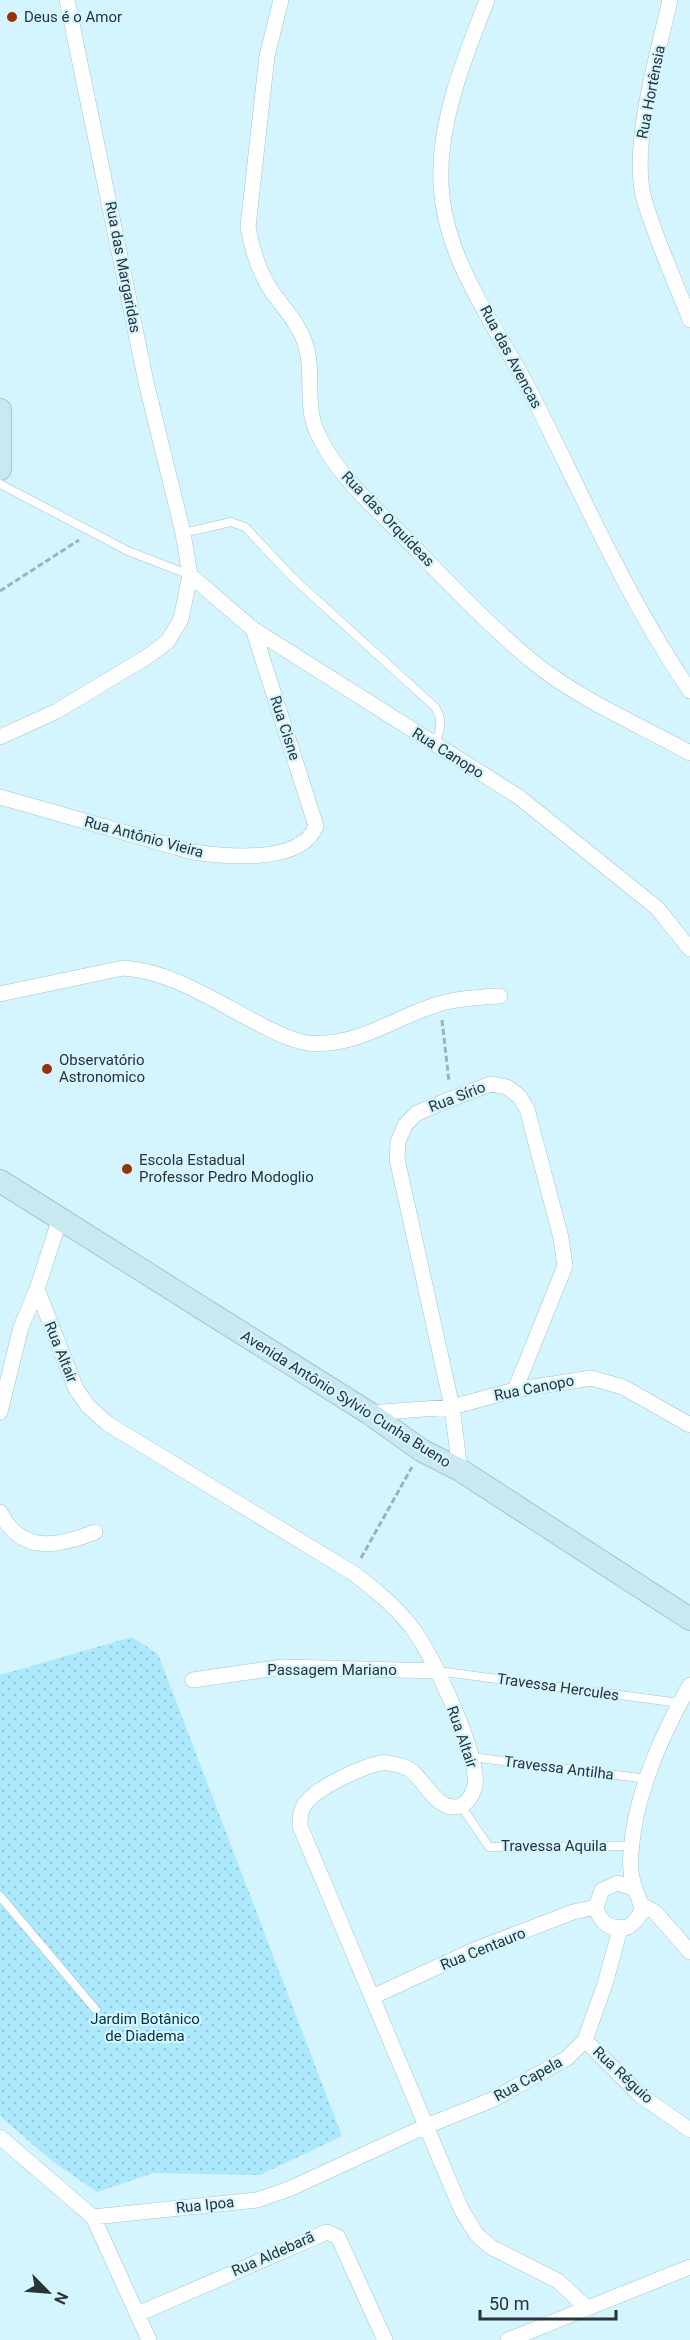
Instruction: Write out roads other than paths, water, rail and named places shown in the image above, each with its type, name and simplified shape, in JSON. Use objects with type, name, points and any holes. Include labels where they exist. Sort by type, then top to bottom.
[{"type":"main road","points":[[0,410],[0,469]]},
{"type":"main road","name":"Avenida Antônio Sylvio Cunha Bueno","points":[[0,1181],[369,1413],[421,1450],[460,1470],[690,1619]]},
{"type":"street","name":"Rua das Margaridas","points":[[67,0],[146,382],[183,533],[190,575]]},
{"type":"street","name":"Rua das Orquídeas","points":[[281,0],[267,56],[249,197],[248,227],[252,251],[260,270],[271,290],[296,321],[306,345],[310,406],[320,439],[358,492],[534,663],[588,698],[690,753]]},
{"type":"street","name":"Rua das Avencas","points":[[487,0],[444,134],[441,184],[446,221],[459,260],[521,375],[659,646],[690,691]]},
{"type":"street","name":"Rua Hortênsia","points":[[670,0],[641,131],[640,162],[644,198],[690,320]]},
{"type":"street","name":"Rua Canopo","points":[[190,575],[254,629],[519,797],[648,900],[690,949]]},
{"type":"street","points":[[0,736],[57,711],[150,655],[168,640],[182,619],[190,575]]},
{"type":"street","name":"Rua Cisne","points":[[254,629],[316,826]]},
{"type":"street","name":"Rua Antônio Vieira","points":[[0,796],[193,852],[223,857],[248,857],[299,847],[307,842],[316,826]]},
{"type":"street","points":[[0,994],[123,968],[142,969],[164,976],[282,1035],[305,1043],[332,1044],[356,1038],[441,1003],[467,998],[500,996]]},
{"type":"street","name":"Rua Sírio","points":[[460,1470],[452,1407],[397,1159],[398,1142],[405,1125],[417,1113],[491,1084],[507,1087],[519,1096],[527,1109],[561,1238],[565,1266],[515,1390]]},
{"type":"street","points":[[0,1412],[16,1347],[60,1218]]},
{"type":"street","name":"Rua Altair","points":[[37,1289],[75,1389],[101,1418],[352,1573],[388,1599],[412,1627],[437,1671],[470,1757],[475,1776],[475,1787],[470,1798],[461,1806]]},
{"type":"street","name":"Rua Canopo","points":[[369,1413],[452,1407],[515,1390],[591,1378],[622,1387],[690,1425]]},
{"type":"street","points":[[0,1512],[7,1525],[19,1536],[35,1542],[51,1545],[68,1543],[95,1532]]},
{"type":"street","name":"Passagem Mariano","points":[[193,1680],[283,1667],[437,1671]]},
{"type":"street","points":[[690,1685],[680,1703],[641,1797],[631,1849],[635,1889],[642,1905],[655,1912],[690,1952]]},
{"type":"street","points":[[461,1806],[452,1807],[433,1796],[410,1770],[382,1763],[323,1787],[305,1804],[300,1814],[300,1826],[424,2127],[461,2209],[477,2235],[491,2247],[558,2281],[586,2307]]},
{"type":"street","points":[[610,1885],[631,1849]]},
{"type":"street","points":[[635,1889],[618,1883],[602,1890],[596,1906],[603,1923],[620,1929],[628,1927],[636,1922],[642,1905]]},
{"type":"street","name":"Rua Centauro","points":[[372,1997],[474,1950],[573,1912],[596,1906]]},
{"type":"street","name":"Rua Capela","points":[[424,2127],[494,2099],[567,2058],[585,2040],[605,1984],[620,1929]]},
{"type":"street","name":"Rua Réguio","points":[[585,2040],[640,2095],[690,2130]]},
{"type":"street","name":"Rua Ipoa","points":[[93,2217],[257,2200],[289,2189],[424,2127]]},
{"type":"street","points":[[0,2137],[93,2217],[149,2340]]},
{"type":"street","name":"Rua Aldebarã","points":[[138,2314],[327,2232],[338,2237],[385,2340]]},
{"type":"street","points":[[508,2340],[690,2267]]},
{"type":"lane","points":[[0,484],[91,532],[190,575]]},
{"type":"lane","points":[[183,533],[231,522],[245,527],[294,579],[435,707],[441,716],[442,724],[435,745]]},
{"type":"lane","name":"Travessa Hercules","points":[[437,1671],[680,1703]]},
{"type":"lane","name":"Travessa Antilha","points":[[470,1757],[648,1779]]},
{"type":"lane","name":"Travessa Aquila","points":[[461,1806],[489,1847],[631,1849]]},
{"type":"lane","points":[[0,1896],[96,2010]]},
{"type":"place","name":"Deus é o Amor","points":[[12,17]]},
{"type":"place","name":"Observatório Astronomico","points":[[47,1069]]},
{"type":"place","name":"Escola Estadual Professor Pedro Modoglio","points":[[127,1169]]},
{"type":"park label","name":"Jardim Botânico de Diadema","points":[[145,2028]]}]
